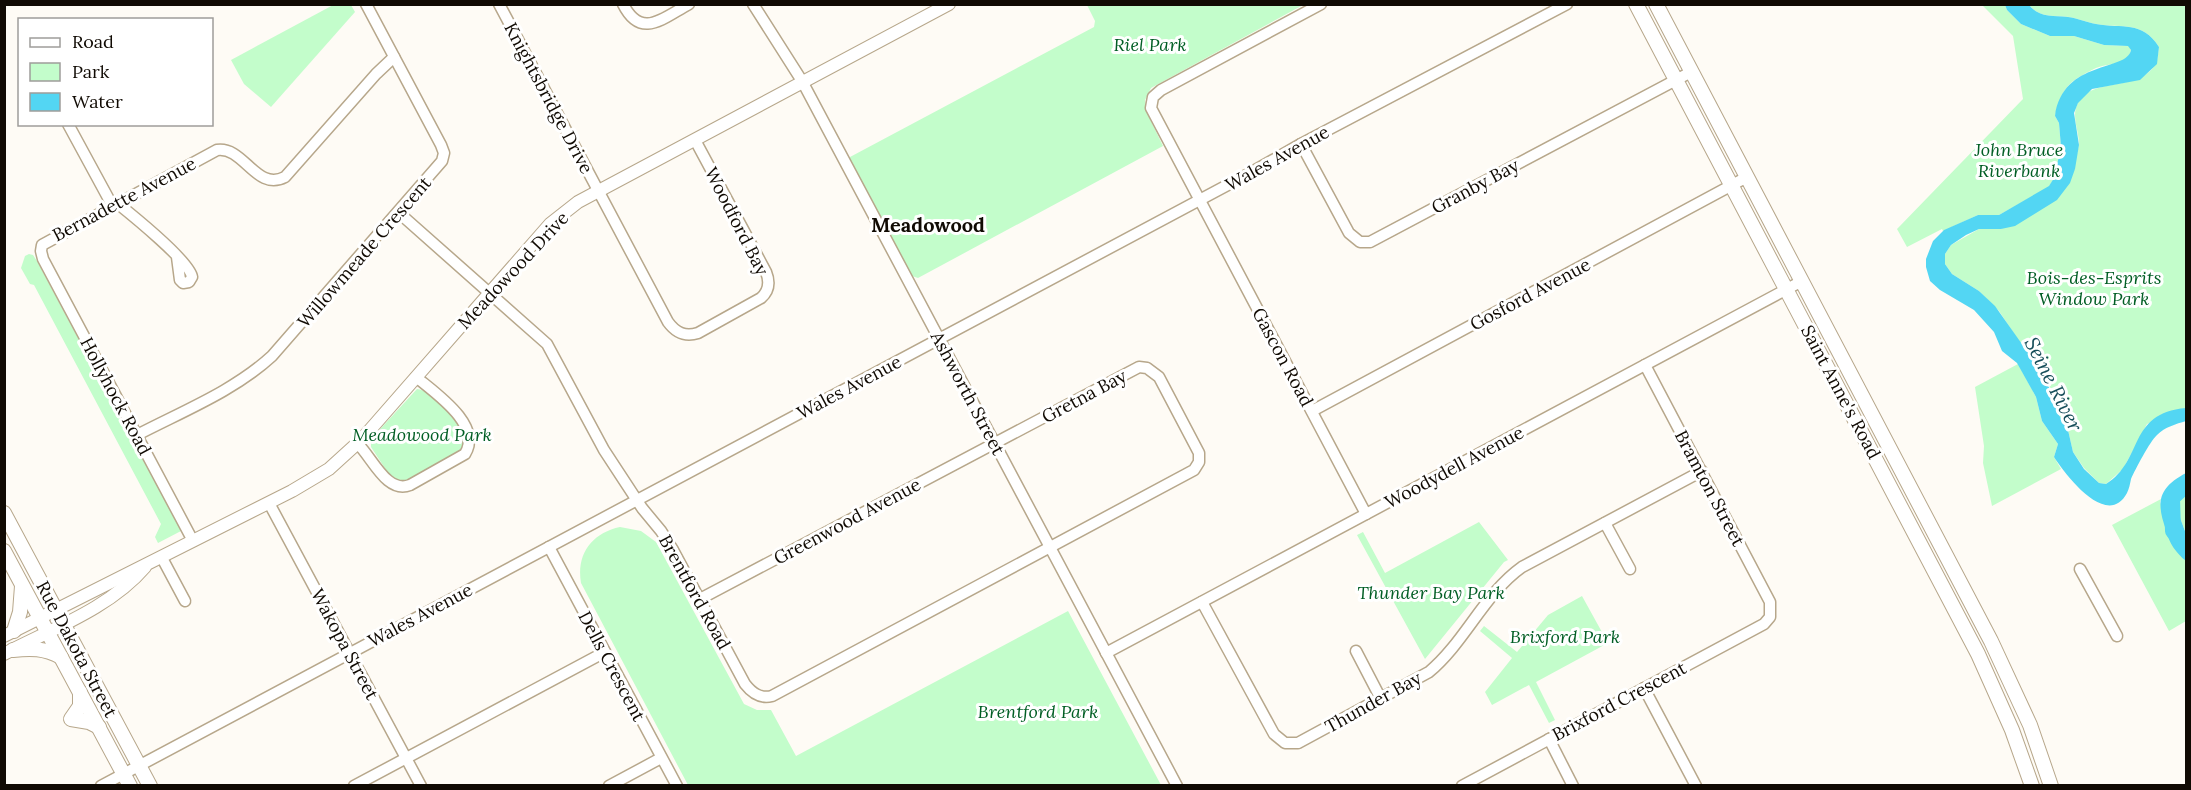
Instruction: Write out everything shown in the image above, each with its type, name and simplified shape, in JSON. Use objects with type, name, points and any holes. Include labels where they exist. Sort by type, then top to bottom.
[{"type":"main road","name":"Saint Anne's Road","points":[[1636,4],[1978,654],[2012,730],[2030,784]]},
{"type":"main road","name":"Saint Anne's Road","points":[[1656,4],[1995,650],[2030,725],[2049,780]]},
{"type":"main road","points":[[1674,76],[1690,68]]},
{"type":"main road","name":"Rue Dakota Street","points":[[4,513],[64,625],[131,774]]},
{"type":"main road","name":"Rue Dakota Street","points":[[4,551],[99,727],[131,774],[150,786]]},
{"type":"main road","points":[[9,634],[22,605],[22,584]]},
{"type":"main road","points":[[9,652],[30,648],[46,649],[61,657]]},
{"type":"main road","points":[[80,692],[80,706],[71,719],[89,722],[99,727]]},
{"type":"street","name":"Willowmeade Crescent","points":[[137,435],[242,380],[260,368],[444,157],[441,145],[366,4]]},
{"type":"street","name":"Knightsbridge Drive","points":[[499,4],[598,191]]},
{"type":"street","points":[[623,4],[633,20],[644,24],[656,22],[689,4]]},
{"type":"street","name":"Ashworth Street","points":[[753,4],[803,83],[1177,786]]},
{"type":"street","name":"Meadowood Drive","points":[[9,634],[162,558],[321,474],[358,444],[550,224],[570,207],[949,4]]},
{"type":"street","name":"Gascon Road","points":[[1322,4],[1161,90],[1153,97],[1151,108],[1366,514]]},
{"type":"street","name":"Wales Avenue","points":[[101,786],[131,774],[350,653],[1567,4]]},
{"type":"street","name":"Bernadette Avenue","points":[[41,251],[45,242],[212,152],[223,149],[229,151],[265,179],[279,180],[285,177],[376,74],[394,57]]},
{"type":"street","name":"Granby Bay","points":[[1301,144],[1349,232],[1360,242],[1370,242],[1674,76]]},
{"type":"street","points":[[69,126],[115,204],[177,257]]},
{"type":"street","name":"Woodford Bay","points":[[598,191],[668,322],[681,334],[698,333],[761,298],[769,283],[766,272],[695,140]]},
{"type":"street","name":"Gosford Avenue","points":[[1312,411],[1747,177]]},
{"type":"street","name":"Brentford Road","points":[[398,212],[547,344],[604,450],[636,500],[669,544],[753,694],[767,697],[1050,548]]},
{"type":"street","name":"Hollyhock Road","points":[[41,251],[43,259],[193,541]]},
{"type":"street","name":"Woodydell Avenue","points":[[1106,653],[1802,281]]},
{"type":"street","name":"Bramton Street","points":[[1645,365],[1770,602],[1771,612]]},
{"type":"street","name":"Gretna Bay","points":[[995,444],[1139,367],[1154,372],[1174,405],[1199,453],[1199,462],[1194,471],[1050,548]]},
{"type":"street","points":[[358,444],[386,479],[393,486],[401,488],[465,454],[470,436],[458,415],[416,376]]},
{"type":"street","name":"Greenwood Avenue","points":[[700,599],[995,444]]},
{"type":"street","name":"Thunder Bay","points":[[1202,602],[1271,729],[1282,742],[1298,743],[1422,677],[1435,667],[1514,573],[1702,471]]},
{"type":"street","name":"Wakopa Street","points":[[269,503],[421,786]]},
{"type":"street","points":[[1605,523],[1630,569]]},
{"type":"street","name":"Dells Crescent","points":[[549,547],[676,786]]},
{"type":"street","points":[[162,558],[185,600]]},
{"type":"street","name":"Meadowood Drive","points":[[9,652],[77,619],[134,581],[146,566]]},
{"type":"street","points":[[2080,569],[2116,636]]},
{"type":"street","name":"Brixford Crescent","points":[[1462,786],[1764,624],[1771,612]]},
{"type":"street","points":[[1356,651],[1381,699]]},
{"type":"street","points":[[354,786],[605,652]]},
{"type":"street","points":[[1644,688],[1696,786]]},
{"type":"street","points":[[1549,739],[1573,786]]},
{"type":"street","points":[[609,786],[662,758]]},
{"type":"street","points":[[2030,784],[2049,780]]},
{"type":"green space","points":[[335,4],[351,5],[355,12],[271,107],[244,84],[231,60]]},
{"type":"green space","name":"Riel Park","points":[[1087,5],[1303,5],[1151,88],[1145,100],[1147,113],[1163,146],[918,278],[912,276],[849,160],[850,157],[1094,27],[1095,21]]},
{"type":"green space","name":"John Bruce Riverbank","points":[[1982,5],[2005,5],[2021,24],[2050,36],[2074,36],[2104,45],[2129,46],[2131,50],[2126,59],[2096,68],[2077,78],[2063,93],[2055,116],[2059,123],[2061,147],[2054,178],[2049,187],[1999,215],[1978,215],[1943,231],[1942,229],[1907,247],[1897,229],[2023,99],[2013,36]]},
{"type":"green space","name":"Bois-des-Esprits Window Park","points":[[2029,5],[2186,5],[2186,408],[2147,424],[2123,469],[2106,484],[2099,483],[2084,468],[2073,452],[2068,430],[2059,415],[2056,399],[2051,389],[1999,311],[1979,291],[1952,274],[1945,264],[1945,254],[1951,245],[1979,229],[2001,229],[2075,169],[2079,142],[2075,114],[2077,105],[2083,96],[2092,90],[2137,79],[2147,74],[2157,61],[2159,47],[2152,38],[2138,29],[2047,15],[2037,12]]},
{"type":"green space","points":[[33,255],[37,261],[181,531],[158,543],[155,537],[161,524],[34,285],[30,284],[21,268],[25,256]]},
{"type":"green space","points":[[2018,364],[2036,397],[2042,421],[2058,444],[2054,457],[2061,469],[1992,506],[1983,463],[1984,446],[1975,387]]},
{"type":"green space","name":"Meadowood Park","points":[[417,389],[437,400],[451,415],[461,430],[464,443],[462,450],[407,481],[400,482],[390,476],[371,447],[371,439]]},
{"type":"green space","points":[[2186,487],[2186,534],[2175,504],[2181,490]]},
{"type":"green space","points":[[2161,499],[2160,502],[2182,557],[2186,561],[2186,621],[2169,631],[2112,525]]},
{"type":"green space","name":"Thunder Bay Park","points":[[1479,522],[1508,560],[1425,659],[1357,535],[1363,532],[1385,573]]},
{"type":"green space","name":"Brentford Park","points":[[620,527],[641,531],[656,542],[744,704],[757,710],[771,710],[796,756],[1068,611],[1161,785],[688,785],[581,583],[581,563],[588,546],[601,534]]},
{"type":"green space","name":"Brixford Park","points":[[1582,596],[1608,643],[1536,682],[1555,720],[1549,723],[1529,685],[1492,705],[1485,692],[1512,658],[1480,631],[1484,626],[1517,652],[1548,615]]},
{"type":"water","name":"Seine River","points":[[2005,5],[2029,5],[2037,12],[2047,15],[2096,24],[2131,27],[2146,33],[2159,47],[2157,64],[2140,80],[2092,89],[2078,103],[2074,113],[2079,145],[2075,169],[2070,183],[2057,200],[2015,226],[2001,229],[1979,229],[1966,235],[1951,245],[1945,254],[1945,264],[1952,274],[1979,291],[1995,306],[2029,354],[2056,399],[2059,415],[2068,430],[2073,452],[2084,469],[2099,483],[2106,484],[2118,474],[2145,428],[2154,419],[2167,412],[2186,408],[2186,421],[2167,428],[2154,438],[2131,479],[2127,493],[2119,503],[2109,505],[2098,502],[2087,495],[2067,475],[2054,457],[2058,444],[2042,421],[2036,397],[2017,363],[2002,351],[1994,332],[1974,310],[1940,290],[1930,281],[1926,267],[1926,259],[1933,241],[1944,230],[1978,215],[1999,215],[2049,186],[2054,178],[2061,147],[2059,123],[2055,116],[2060,98],[2070,85],[2082,76],[2119,62],[2127,57],[2131,50],[2128,46],[2104,45],[2074,36],[2050,36],[2021,24]]},
{"type":"water","points":[[2186,473],[2186,487],[2181,490],[2175,504],[2186,534],[2186,561],[2169,539],[2161,504],[2165,490]]},
{"type":"waterway","name":"Seine River","points":[[2186,485],[2172,498],[2173,531],[2186,543]]},
{"type":"district","name":"Meadowood","points":[[928,224]]}]
